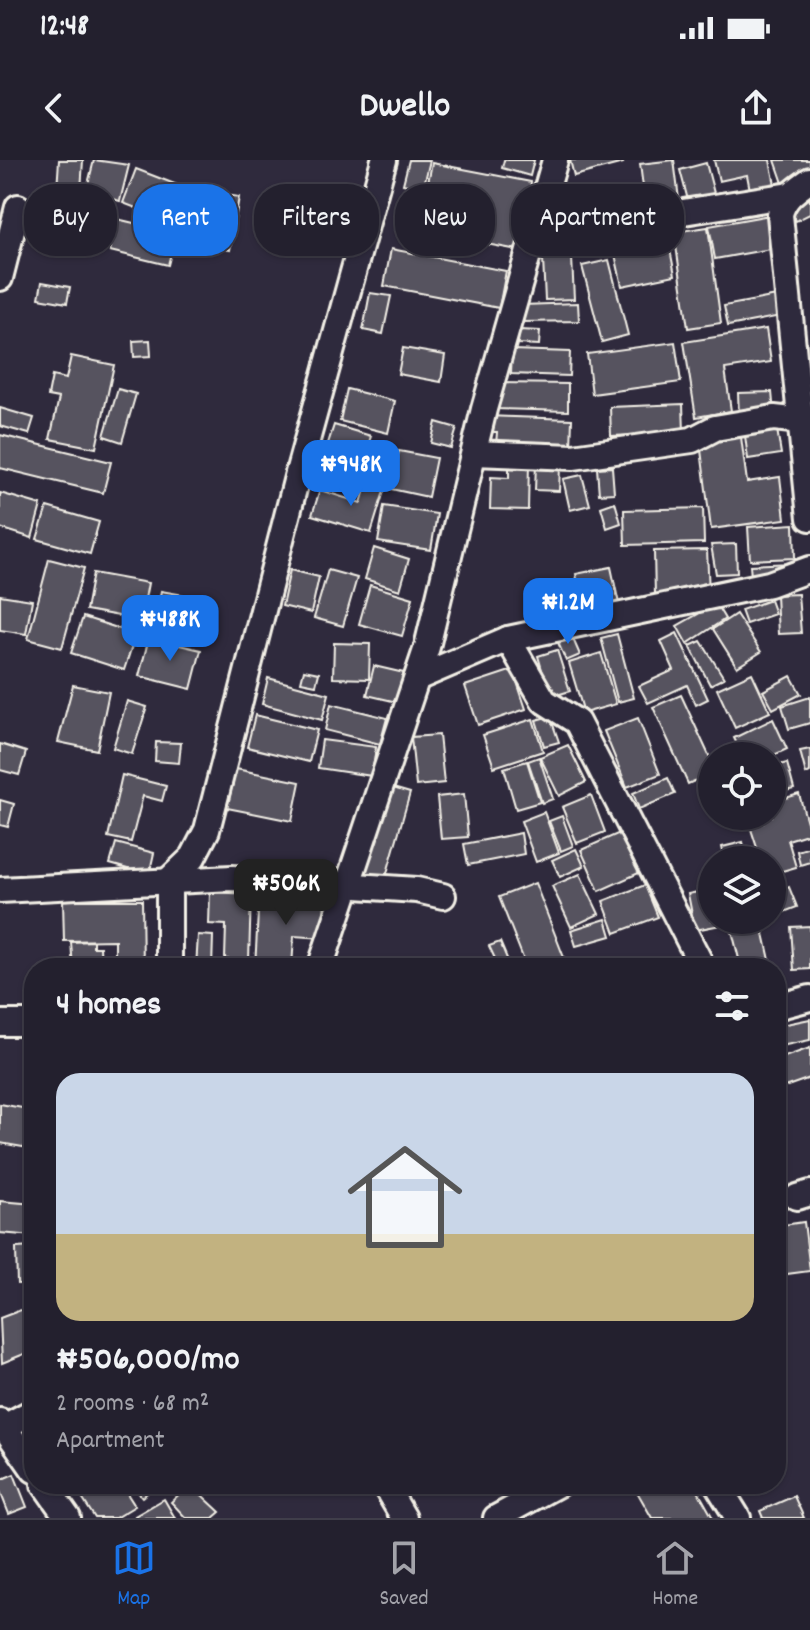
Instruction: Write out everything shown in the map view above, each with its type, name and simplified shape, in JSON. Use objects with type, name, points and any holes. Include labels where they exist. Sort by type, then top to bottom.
[{"type":"street","points":[[169,958],[169,880],[193,857],[207,830],[298,473],[384,160]]},
{"type":"street","points":[[548,184],[555,160]]},
{"type":"street","points":[[810,180],[790,195],[780,215],[810,518]]},
{"type":"street","points":[[684,212],[790,195]]},
{"type":"street","points":[[0,278],[18,207]]},
{"type":"street","points":[[323,958],[417,678],[528,256]]},
{"type":"street","points":[[474,453],[573,457],[692,440],[715,428],[774,418],[801,421]]},
{"type":"street","points":[[417,678],[508,639],[769,584],[810,569]]},
{"type":"street","points":[[508,639],[544,701],[577,722],[698,958]]},
{"type":"street","points":[[0,890],[232,878],[349,885],[443,896]]},
{"type":"street","points":[[786,1004],[810,998]]},
{"type":"street","points":[[0,1023],[24,1023]]},
{"type":"street","points":[[24,1415],[2,1424],[24,1456]]},
{"type":"street","points":[[51,1494],[68,1518]]},
{"type":"street","points":[[390,1494],[404,1518]]},
{"type":"street","points":[[496,1518],[540,1494]]},
{"type":"street","points":[[723,1494],[738,1518]]},
{"type":"building","points":[[59,160],[83,160],[81,184],[57,184]]},
{"type":"building","points":[[94,160],[129,165],[120,201],[117,200],[117,184],[88,184]]},
{"type":"building","points":[[409,160],[430,160],[424,184],[403,184]]},
{"type":"building","points":[[504,160],[534,160],[530,176],[502,168]]},
{"type":"building","points":[[570,160],[622,160],[623,163],[574,176]]},
{"type":"building","points":[[674,160],[677,184],[643,184],[640,164]]},
{"type":"building","points":[[714,160],[770,160],[775,185],[750,190],[747,175],[719,181]]},
{"type":"building","points":[[775,160],[810,160],[810,173],[783,183]]},
{"type":"building","points":[[432,163],[531,182],[511,184],[511,249],[495,246],[495,184],[428,184]]},
{"type":"building","points":[[706,163],[715,197],[689,204],[680,170]]},
{"type":"building","points":[[136,169],[175,184],[133,184],[133,207],[123,203]]},
{"type":"building","points":[[810,191],[810,214],[796,221],[787,204]]},
{"type":"building","points":[[770,215],[776,248],[715,259],[709,226]]},
{"type":"building","points":[[117,219],[133,223],[133,256],[170,256],[168,265],[117,253]]},
{"type":"building","points":[[708,227],[721,323],[688,328],[678,256],[684,256],[684,231]]},
{"type":"building","points":[[391,249],[395,250],[395,256],[428,256],[506,271],[499,308],[384,286]]},
{"type":"building","points":[[615,256],[671,256],[675,275],[622,286]]},
{"type":"building","points":[[572,258],[574,299],[545,300],[543,259]]},
{"type":"building","points":[[609,260],[628,335],[602,342],[582,266]]},
{"type":"building","points":[[42,282],[70,287],[67,303],[39,298]]},
{"type":"building","points":[[370,293],[391,296],[383,334],[363,330]]},
{"type":"building","points":[[782,295],[786,315],[728,326],[724,306]]},
{"type":"building","points":[[578,303],[579,321],[522,322],[522,305]]},
{"type":"building","points":[[766,329],[771,362],[725,369],[731,411],[696,417],[684,342]]},
{"type":"building","points":[[519,330],[540,331],[539,345],[518,344]]},
{"type":"building","points":[[150,340],[151,356],[134,357],[133,341]]},
{"type":"building","points":[[675,342],[681,382],[592,394],[587,354]]},
{"type":"building","points":[[403,348],[445,355],[441,382],[398,374]]},
{"type":"building","points":[[512,350],[570,352],[569,376],[511,374]]},
{"type":"building","points":[[71,356],[114,365],[96,448],[50,439],[59,398],[48,396],[52,376],[66,379]]},
{"type":"building","points":[[497,383],[568,384],[568,411],[496,409]]},
{"type":"building","points":[[118,389],[136,394],[122,442],[104,436]]},
{"type":"building","points":[[347,389],[395,401],[388,433],[340,421]]},
{"type":"building","points":[[772,392],[774,414],[739,416],[738,393]]},
{"type":"building","points":[[683,404],[684,433],[611,436],[610,407]]},
{"type":"building","points":[[0,408],[34,418],[29,434],[0,426]]},
{"type":"building","points":[[487,416],[572,419],[571,448],[496,445],[497,432],[487,432]]},
{"type":"building","points":[[436,422],[457,428],[451,448],[431,443]]},
{"type":"building","points":[[776,423],[781,454],[748,459],[744,428]]},
{"type":"building","points":[[334,425],[371,436],[359,476],[321,465]]},
{"type":"building","points":[[0,435],[111,462],[103,493],[0,468]]},
{"type":"building","points":[[741,437],[747,482],[780,477],[785,519],[711,529],[700,442]]},
{"type":"building","points":[[399,451],[436,458],[428,497],[391,489]]},
{"type":"building","points":[[509,460],[529,461],[528,510],[490,509],[491,477],[509,478]]},
{"type":"building","points":[[536,464],[560,466],[559,491],[535,490]]},
{"type":"building","points":[[612,467],[614,493],[599,494],[597,468]]},
{"type":"building","points":[[582,475],[590,505],[570,510],[563,479]]},
{"type":"building","points":[[367,483],[385,488],[371,533],[312,515],[320,490],[361,503]]},
{"type":"building","points":[[0,493],[41,505],[32,538],[0,528]]},
{"type":"building","points":[[615,502],[621,523],[607,528],[601,507]]},
{"type":"building","points":[[384,506],[437,514],[431,550],[378,542]]},
{"type":"building","points":[[47,507],[99,522],[90,554],[37,539]]},
{"type":"building","points":[[703,508],[704,543],[625,545],[624,510]]},
{"type":"building","points":[[794,524],[795,558],[750,560],[748,527]]},
{"type":"building","points":[[736,544],[737,573],[716,574],[711,545]]},
{"type":"building","points":[[374,548],[409,559],[400,590],[365,579]]},
{"type":"building","points":[[707,550],[709,593],[655,595],[654,551]]},
{"type":"building","points":[[49,559],[84,568],[62,648],[28,639]]},
{"type":"building","points":[[792,563],[792,575],[751,577],[750,565]]},
{"type":"building","points":[[611,567],[621,613],[554,626],[550,606],[581,600],[576,574]]},
{"type":"building","points":[[290,570],[319,577],[311,613],[282,606]]},
{"type":"building","points":[[328,570],[357,578],[343,626],[314,618]]},
{"type":"building","points":[[93,573],[148,583],[141,620],[86,610]]},
{"type":"building","points":[[370,585],[413,598],[402,636],[359,624]]},
{"type":"building","points":[[161,591],[213,600],[207,634],[154,624]]},
{"type":"building","points":[[798,594],[801,633],[778,634],[776,595]]},
{"type":"building","points":[[0,595],[32,600],[26,634],[0,630]]},
{"type":"building","points":[[770,600],[775,614],[746,624],[741,610]]},
{"type":"building","points":[[716,604],[725,619],[687,644],[677,626]]},
{"type":"building","points":[[736,614],[761,652],[737,667],[713,629]]},
{"type":"building","points":[[83,617],[136,634],[124,670],[71,653]]},
{"type":"building","points":[[570,632],[580,655],[566,661],[556,638]]},
{"type":"building","points":[[677,633],[708,699],[696,705],[687,685],[648,703],[639,686],[674,670],[661,641]]},
{"type":"building","points":[[617,634],[634,698],[618,702],[601,638]]},
{"type":"building","points":[[149,638],[201,650],[191,689],[139,676]]},
{"type":"building","points":[[701,641],[724,678],[710,685],[690,646]]},
{"type":"building","points":[[334,643],[370,644],[369,679],[333,678]]},
{"type":"building","points":[[557,650],[570,691],[550,697],[538,656]]},
{"type":"building","points":[[601,653],[616,704],[584,713],[569,663]]},
{"type":"building","points":[[374,666],[404,673],[397,702],[367,695]]},
{"type":"building","points":[[304,670],[319,673],[316,685],[301,682]]},
{"type":"building","points":[[513,670],[526,709],[478,725],[465,686]]},
{"type":"building","points":[[752,673],[770,712],[735,728],[717,689]]},
{"type":"building","points":[[791,676],[801,694],[773,709],[763,691]]},
{"type":"building","points":[[268,678],[329,694],[322,720],[262,704]]},
{"type":"building","points":[[73,685],[109,692],[97,750],[58,742]]},
{"type":"building","points":[[681,695],[703,742],[698,742],[698,779],[688,784],[653,707]]},
{"type":"building","points":[[810,697],[810,723],[789,729],[782,706]]},
{"type":"building","points":[[127,701],[147,707],[132,754],[113,748]]},
{"type":"building","points":[[331,704],[387,718],[380,744],[325,730]]},
{"type":"building","points":[[255,715],[317,730],[309,762],[247,747]]},
{"type":"building","points":[[550,716],[559,742],[544,746],[536,720]]},
{"type":"building","points":[[638,718],[660,774],[627,787],[604,731]]},
{"type":"building","points":[[533,719],[543,751],[494,767],[483,735]]},
{"type":"building","points":[[773,719],[784,742],[736,742],[734,738]]},
{"type":"building","points":[[439,735],[444,783],[416,786],[411,737]]},
{"type":"building","points":[[322,740],[376,747],[372,776],[318,768]]},
{"type":"building","points":[[156,742],[181,743],[179,763],[155,761]]},
{"type":"building","points":[[0,744],[26,752],[19,775],[0,770]]},
{"type":"building","points":[[568,745],[586,782],[559,796],[540,757]]},
{"type":"building","points":[[810,749],[810,772],[806,774],[800,751]]},
{"type":"building","points":[[539,757],[553,799],[542,803],[528,761]]},
{"type":"building","points":[[527,761],[540,802],[516,809],[504,768]]},
{"type":"building","points":[[786,763],[794,789],[786,791]]},
{"type":"building","points":[[236,769],[300,782],[292,821],[227,808]]},
{"type":"building","points":[[122,775],[166,786],[162,801],[143,796],[131,842],[108,837]]},
{"type":"building","points":[[668,778],[675,794],[639,809],[633,793]]},
{"type":"building","points":[[386,786],[410,793],[383,887],[359,880]]},
{"type":"building","points":[[464,794],[468,837],[441,839],[437,797]]},
{"type":"building","points":[[799,794],[810,833],[788,840],[796,867],[786,870],[786,846],[756,846],[751,830],[786,830],[786,798]]},
{"type":"building","points":[[591,795],[605,832],[577,843],[562,807]]},
{"type":"building","points":[[0,800],[14,804],[8,827],[0,825]]},
{"type":"building","points":[[544,812],[559,853],[536,862],[521,821]]},
{"type":"building","points":[[562,816],[573,846],[561,851],[549,821]]},
{"type":"building","points":[[622,832],[641,872],[599,891],[581,850]]},
{"type":"building","points":[[521,833],[524,854],[468,865],[464,844]]},
{"type":"building","points":[[116,843],[154,853],[149,875],[110,864]]},
{"type":"building","points":[[810,847],[810,862],[800,865],[797,851]]},
{"type":"building","points":[[576,849],[584,866],[560,877],[552,860]]},
{"type":"building","points":[[580,874],[599,914],[571,927],[552,886]]},
{"type":"building","points":[[535,883],[564,958],[523,958],[499,897]]},
{"type":"building","points":[[645,885],[658,917],[615,933],[603,901]]},
{"type":"building","points":[[789,887],[797,907],[786,911],[786,888]]},
{"type":"building","points":[[210,892],[251,894],[249,958],[225,958],[226,925],[209,924]]},
{"type":"building","points":[[698,892],[698,929],[695,930],[688,894]]},
{"type":"building","points":[[259,894],[325,897],[323,938],[294,936],[293,958],[256,958]]},
{"type":"building","points":[[63,900],[142,900],[143,958],[115,958],[115,940],[64,941]]},
{"type":"building","points":[[606,919],[611,936],[576,946],[571,930]]},
{"type":"building","points":[[810,926],[810,969],[794,970],[791,927]]},
{"type":"building","points":[[733,934],[764,934],[770,958],[739,958]]},
{"type":"building","points":[[198,935],[213,936],[212,958],[197,958]]},
{"type":"building","points":[[93,941],[93,947],[100,947],[101,958],[72,958],[71,942]]},
{"type":"building","points":[[500,942],[507,958],[495,958],[489,946]]},
{"type":"building","points":[[810,1019],[810,1040],[786,1045],[786,1024]]},
{"type":"building","points":[[810,1048],[810,1078],[786,1086],[786,1056]]},
{"type":"building","points":[[0,1104],[24,1108],[24,1147],[0,1143]]},
{"type":"building","points":[[0,1201],[24,1203],[24,1235],[0,1233]]},
{"type":"building","points":[[804,1222],[810,1271],[786,1274],[786,1225]]},
{"type":"building","points":[[16,1248],[24,1248],[24,1284],[17,1284]]},
{"type":"building","points":[[24,1309],[24,1354],[2,1363],[0,1318]]},
{"type":"building","points":[[14,1474],[27,1507],[9,1514],[0,1491],[0,1480]]},
{"type":"building","points":[[89,1494],[127,1494],[135,1506],[115,1518],[95,1518],[82,1498]]},
{"type":"building","points":[[179,1494],[201,1494],[220,1512],[213,1518],[186,1518],[171,1502]]},
{"type":"building","points":[[638,1494],[700,1494],[713,1518],[652,1518]]},
{"type":"building","points":[[794,1496],[804,1518],[763,1518],[760,1511]]},
{"type":"building","points":[[164,1499],[175,1518],[136,1518],[135,1516]]}]
